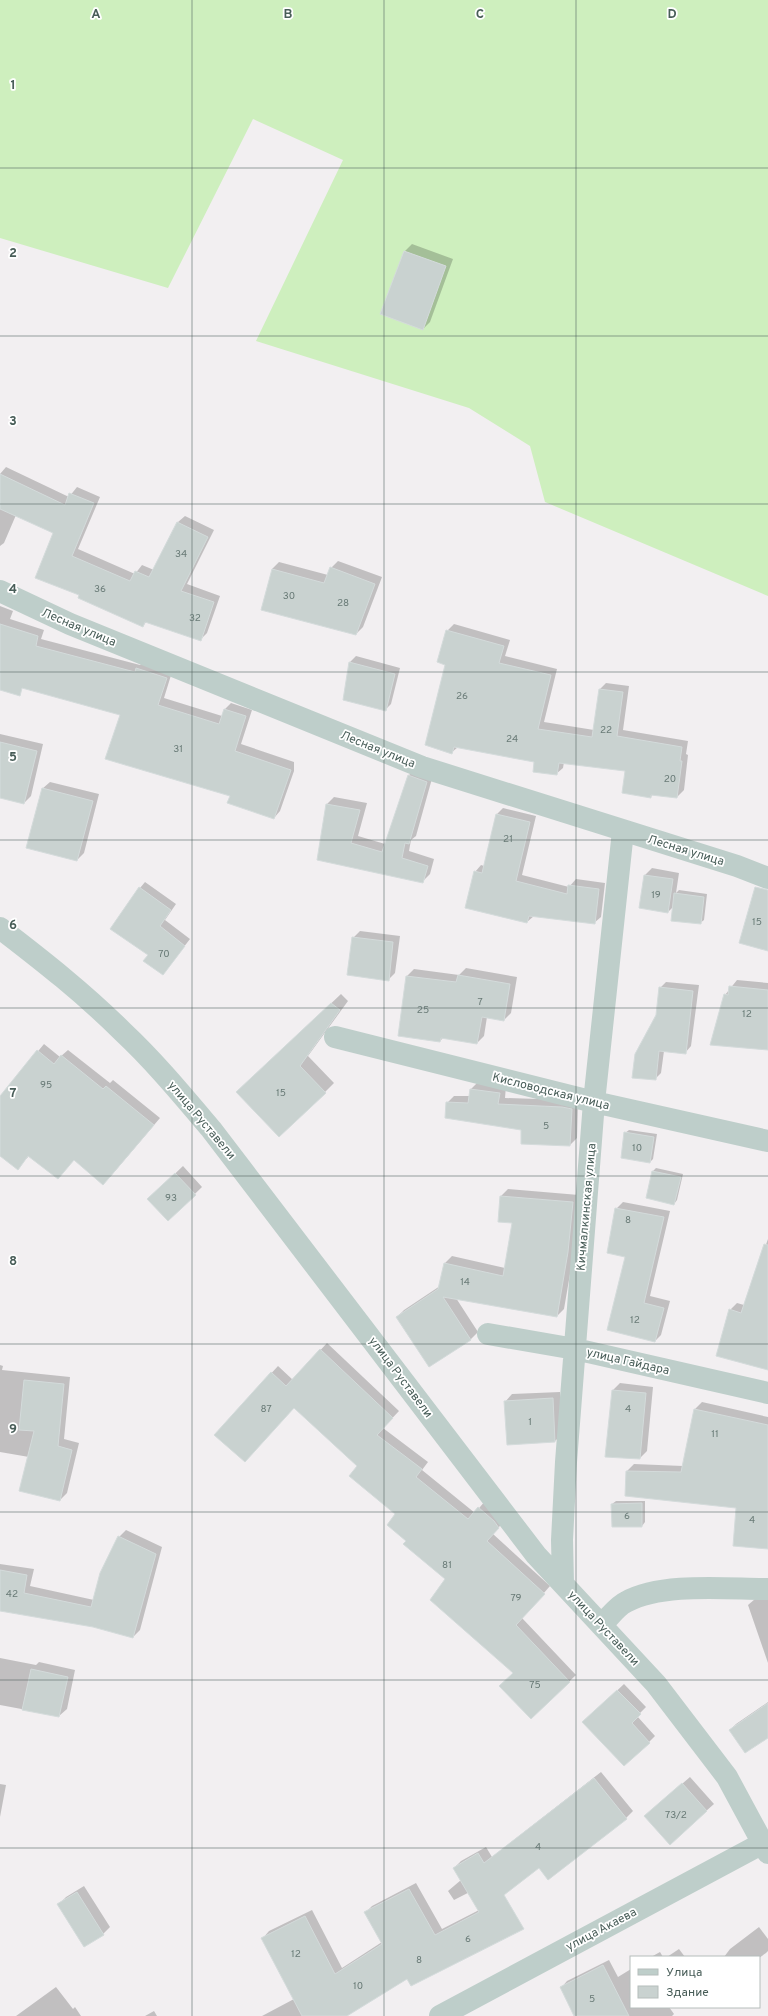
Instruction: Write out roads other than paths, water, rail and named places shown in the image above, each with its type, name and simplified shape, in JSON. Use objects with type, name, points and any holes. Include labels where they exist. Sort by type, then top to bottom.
[{"type":"street","name":"Лесная улица","points":[[0,591],[70,624],[422,767],[737,866],[768,878]]},
{"type":"street","name":"Кичмалкинская улица","points":[[563,1584],[562,1540],[566,1462],[594,1102],[623,831]]},
{"type":"street","name":"улица Руставели","points":[[0,928],[45,962],[124,1032],[170,1080],[212,1129],[536,1555],[656,1684],[726,1777],[765,1848]]},
{"type":"street","name":"Кисловодская улица","points":[[335,1037],[594,1102],[768,1141]]},
{"type":"street","name":"улица Гайдара","points":[[488,1334],[575,1349],[768,1393]]},
{"type":"street","points":[[602,1625],[625,1602],[649,1593],[672,1589],[768,1589]]},
{"type":"street","name":"улица Акаева","points":[[440,2016],[765,1848]]}]
